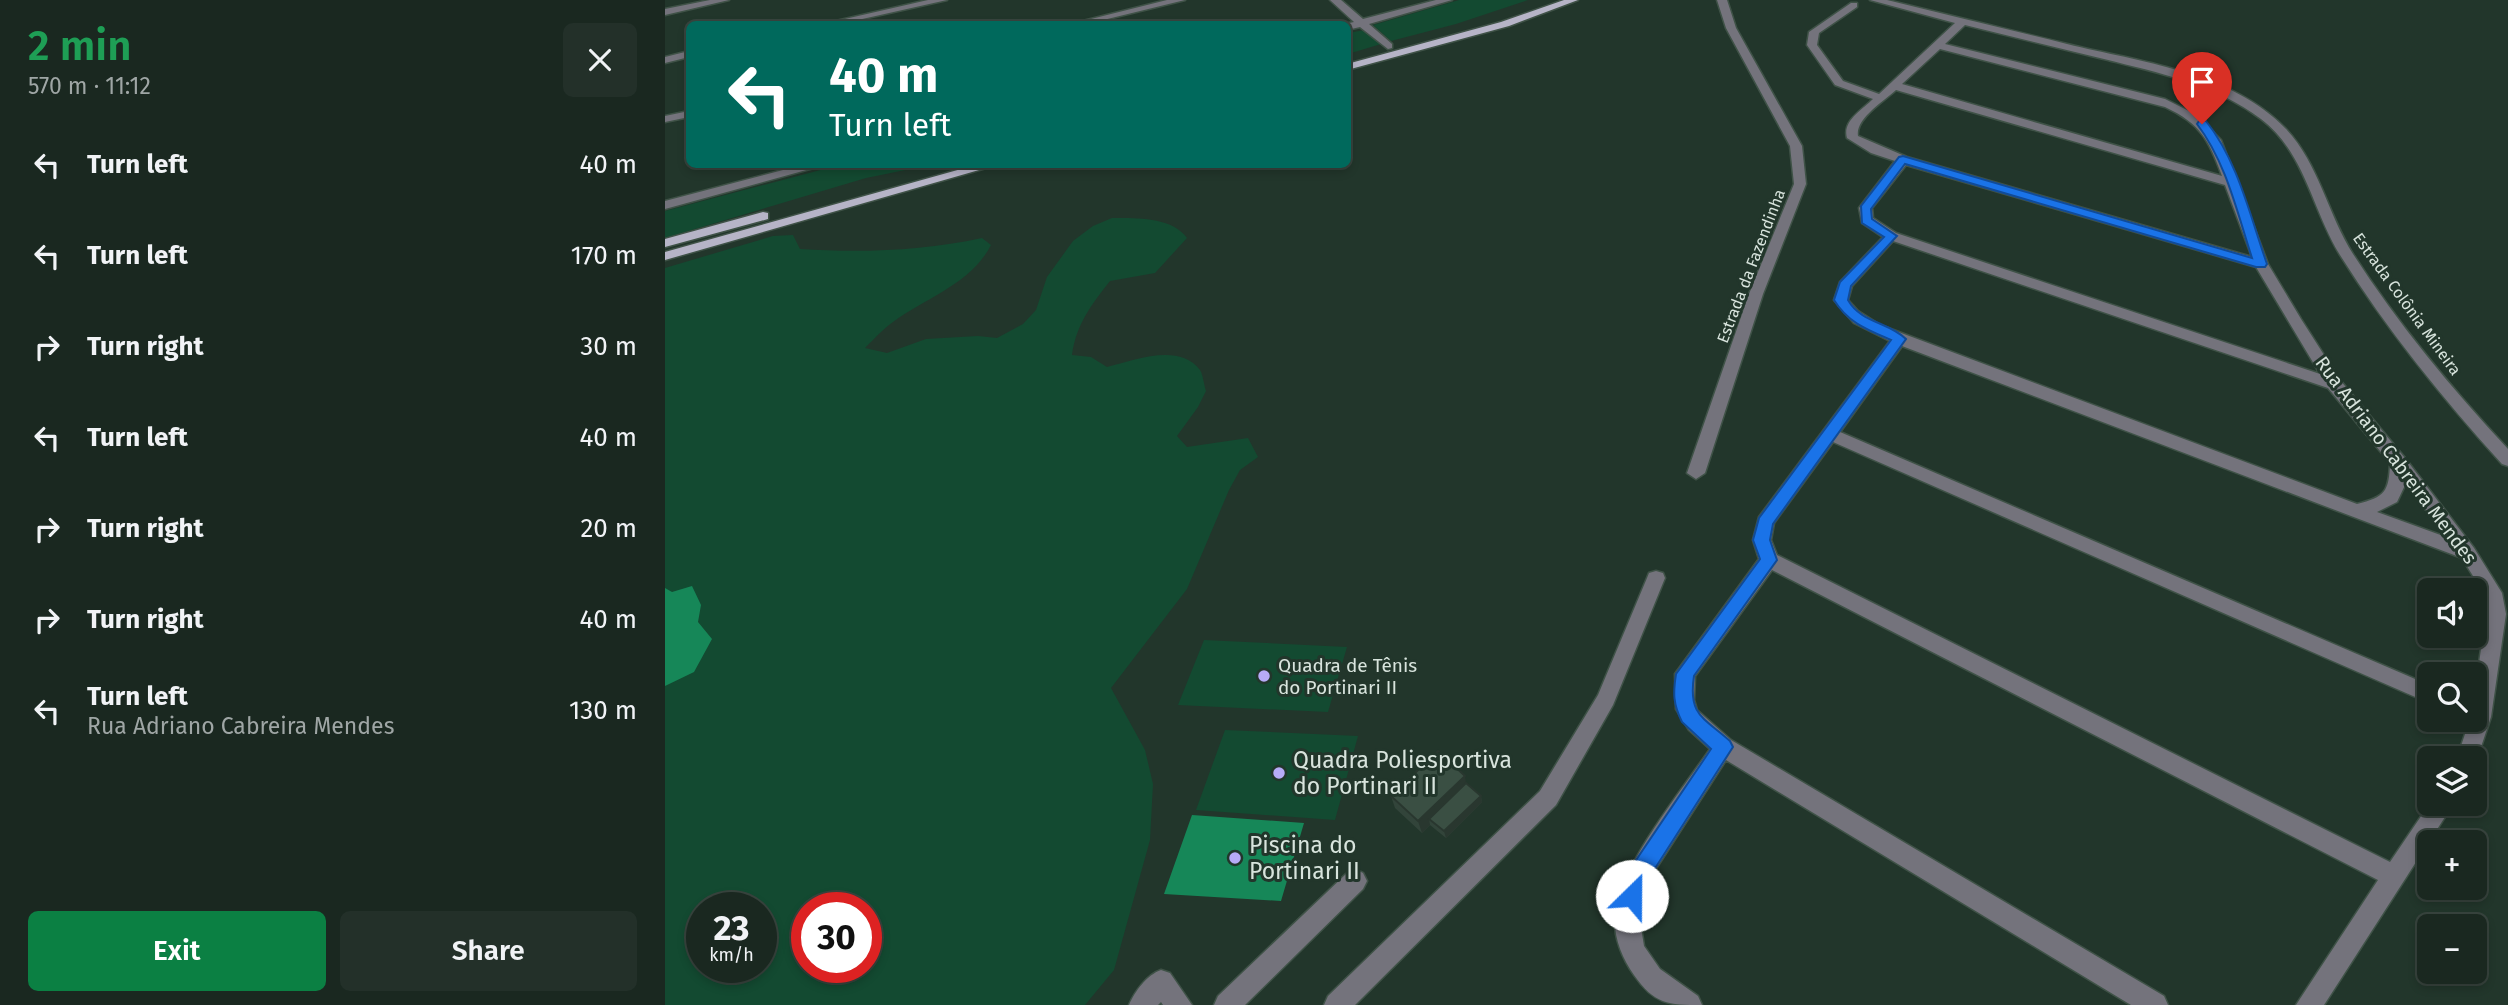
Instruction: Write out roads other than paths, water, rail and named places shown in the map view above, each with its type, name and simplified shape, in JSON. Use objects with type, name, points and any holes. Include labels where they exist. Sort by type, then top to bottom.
[{"type":"main road","points":[[1351,56],[1542,0]]},
{"type":"main road","points":[[1351,66],[1493,28],[1573,0]]},
{"type":"main road","points":[[665,243],[940,168]]},
{"type":"main road","points":[[665,256],[970,168]]},
{"type":"street","points":[[665,12],[725,0]]},
{"type":"street","points":[[887,0],[897,21]]},
{"type":"street","points":[[843,21],[942,0]]},
{"type":"street","points":[[1089,21],[1180,0]]},
{"type":"street","points":[[1335,0],[1388,46]]},
{"type":"street","points":[[1351,26],[1447,0]]},
{"type":"street","name":"Estrada da Fazendinha","points":[[1696,473],[1756,294],[1800,184],[1795,146],[1731,27],[1722,0]]},
{"type":"street","name":"Estrada Colônia Mineira","points":[[1875,0],[1962,22],[1983,42],[2182,75],[2230,94],[2270,120],[2291,142],[2303,161],[2345,253],[2406,339],[2508,460]]},
{"type":"street","points":[[1854,5],[1814,32],[1812,45],[1839,83],[1879,97]]},
{"type":"street","points":[[1962,22],[1855,122],[1851,131],[1853,138],[1868,147],[1903,160],[2260,264]]},
{"type":"street","name":"Rua Adriano Cabreira Mendes","points":[[1938,45],[1983,42],[2161,101],[2185,111],[2202,124],[2215,140],[2233,183],[2260,264],[2335,384],[2468,553],[2493,593],[2496,614],[2487,664]]},
{"type":"street","points":[[665,60],[686,55]]},
{"type":"street","points":[[1892,85],[2233,183]]},
{"type":"street","points":[[665,119],[686,115]]},
{"type":"street","points":[[1903,160],[1865,208],[1867,220],[1891,236],[2335,384]]},
{"type":"street","points":[[665,205],[807,168]]},
{"type":"street","points":[[1891,236],[1845,285],[1841,300],[1848,312],[1859,320],[1899,339],[2468,553]]},
{"type":"street","points":[[1899,339],[1832,435],[1765,522],[1762,540],[1769,560],[2394,876]]},
{"type":"street","points":[[1832,435],[2417,689]]},
{"type":"street","points":[[2356,511],[2385,503],[2398,488],[2399,462]]},
{"type":"street","points":[[1769,560],[1685,674],[1682,697],[1688,716],[1723,747],[2155,1005]]},
{"type":"street","points":[[1337,1005],[1548,797],[1606,699],[1656,578]]},
{"type":"street","points":[[1689,1005],[1651,978],[1632,951],[1627,915],[1638,876],[1723,747]]},
{"type":"street","points":[[2309,1005],[2434,816]]},
{"type":"street","points":[[1227,1005],[1355,881]]},
{"type":"street","points":[[1142,1005],[1161,982],[1179,1005]]},
{"type":"place","name":"Quadra de Tênis do Portinari II","points":[[1264,676]]},
{"type":"place","name":"Quadra Poliesportiva do Portinari II","points":[[1279,773]]},
{"type":"place","name":"Piscina do Portinari II","points":[[1235,858]]}]
